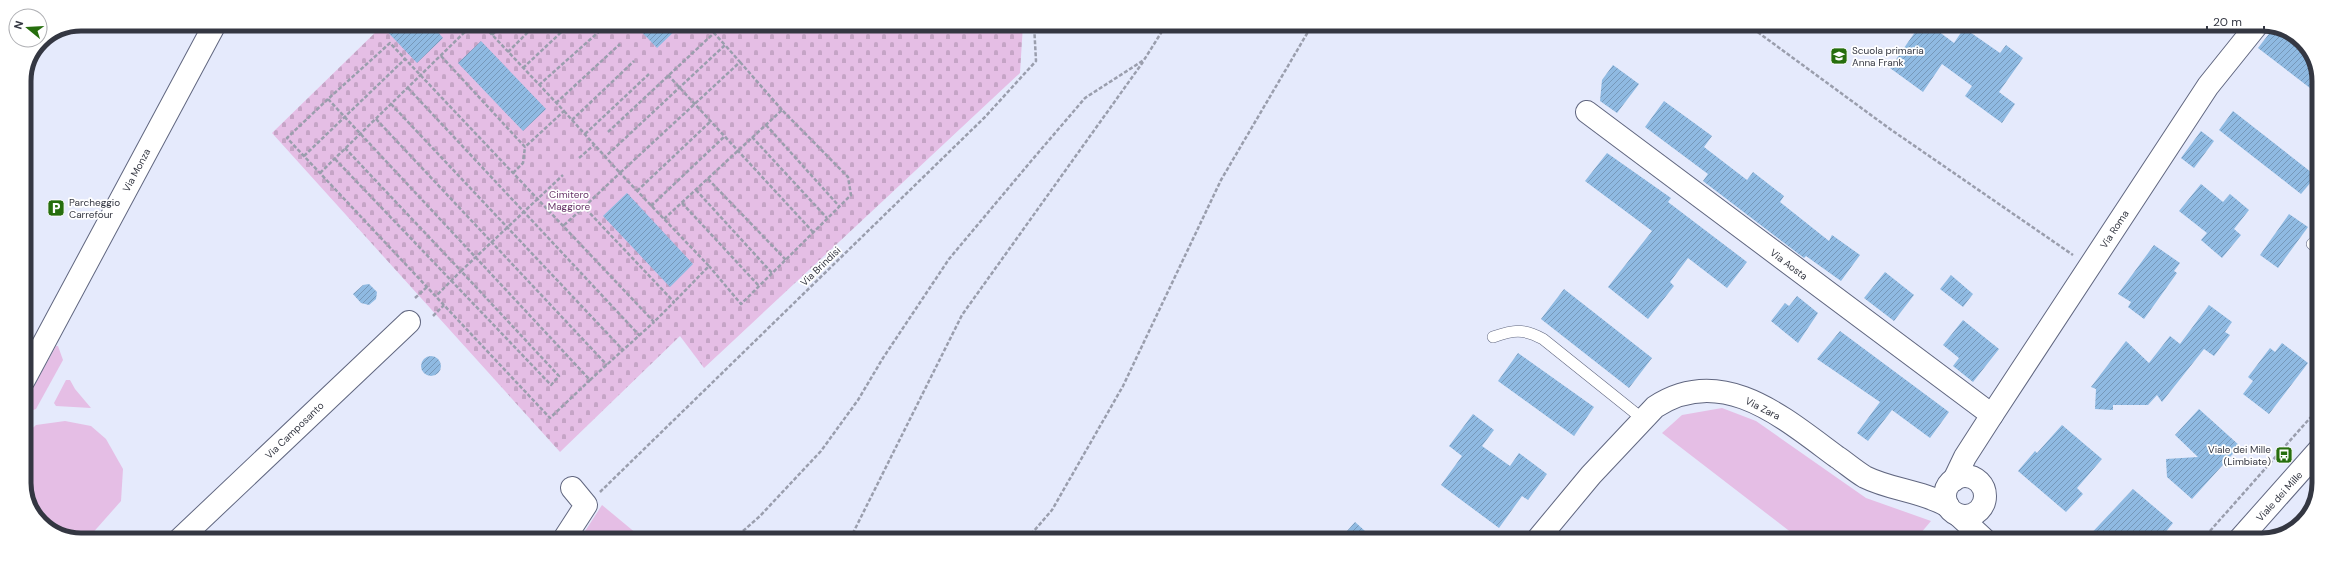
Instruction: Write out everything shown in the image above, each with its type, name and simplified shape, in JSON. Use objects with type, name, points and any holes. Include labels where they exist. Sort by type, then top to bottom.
[{"type":"street","points":[[202,31],[203,46]]},
{"type":"street","name":"Via Monza","points":[[31,367],[211,31]]},
{"type":"street","name":"Via Roma","points":[[1951,483],[1992,415],[2208,86],[2252,31]]},
{"type":"street","name":"Via Aosta","points":[[1587,112],[1992,415]]},
{"type":"street","name":"Via Camposanto","points":[[186,533],[409,322]]},
{"type":"street","name":"Via Zara","points":[[1543,533],[1591,475],[1644,420],[1666,400],[1696,390],[1737,395],[1758,403],[1785,418],[1864,476],[1912,492],[1961,511]]},
{"type":"street","name":"Via Roma","points":[[1978,437],[1976,470],[1979,482]]},
{"type":"street","name":"Viale dei Mille","points":[[2245,533],[2312,458]]},
{"type":"street","points":[[1961,511],[1985,501],[1983,488],[1979,482],[1964,476],[1951,483],[1945,495],[1982,533]]},
{"type":"street","name":"Via Zara","points":[[1912,492],[1951,483]]},
{"type":"street","points":[[568,533],[586,505],[572,488]]},
{"type":"street","points":[[1961,511],[1979,533]]},
{"type":"lane","points":[[1493,337],[1512,330],[1532,333],[1543,339],[1644,420]]},
{"type":"path","points":[[320,173],[466,31]]},
{"type":"path","points":[[488,31],[664,220],[709,266],[741,304],[851,195],[848,177],[782,110],[714,33],[608,132]]},
{"type":"path","points":[[492,35],[496,31]]},
{"type":"path","points":[[508,52],[529,31]]},
{"type":"path","points":[[523,68],[563,31]]},
{"type":"path","points":[[540,85],[600,31]]},
{"type":"path","name":"Via Brindisi","points":[[586,505],[985,117],[1036,61],[1034,31]]},
{"type":"path","points":[[853,533],[962,315],[1144,60],[1162,31]]},
{"type":"path","points":[[1032,533],[1052,510],[1123,386],[1221,180],[1308,31]]},
{"type":"path","points":[[1756,31],[1890,129],[2089,267]]},
{"type":"path","points":[[654,322],[390,43],[287,138],[550,418],[640,336],[654,322],[674,302],[709,266]]},
{"type":"path","points":[[556,103],[620,44]]},
{"type":"path","points":[[605,157],[725,45]]},
{"type":"path","points":[[441,56],[525,147]]},
{"type":"path","points":[[304,156],[405,59]]},
{"type":"path","points":[[741,533],[760,516],[821,451],[858,400],[883,358],[949,259],[1085,98],[1144,60]]},
{"type":"path","points":[[572,120],[634,61]]},
{"type":"path","points":[[563,226],[740,62]]},
{"type":"path","points":[[585,134],[649,74]]},
{"type":"path","points":[[668,75],[814,232]]},
{"type":"path","points":[[408,88],[640,336]]},
{"type":"path","points":[[328,99],[590,380]]},
{"type":"path","points":[[391,104],[623,350]]},
{"type":"path","points":[[664,220],[782,110]]},
{"type":"path","points":[[513,173],[524,163],[525,147],[564,112]]},
{"type":"path","points":[[376,119],[607,365]]},
{"type":"path","points":[[637,191],[711,121]]},
{"type":"path","points":[[766,125],[839,206]]},
{"type":"path","points":[[651,206],[725,136]]},
{"type":"path","points":[[752,138],[827,218]]},
{"type":"path","points":[[579,158],[594,145]]},
{"type":"path","points":[[335,158],[551,385],[559,376],[345,148]]},
{"type":"path","points":[[436,296],[523,211],[563,175]]},
{"type":"path","points":[[708,179],[786,260]]},
{"type":"path","points":[[696,190],[772,273]]},
{"type":"path","points":[[682,203],[759,286]]},
{"type":"path","points":[[584,207],[674,302]]},
{"type":"path","points":[[415,298],[427,287]]},
{"type":"path","points":[[433,316],[444,305]]},
{"type":"path","points":[[2208,533],[2312,416]]},
{"type":"green space","name":"Cimitero Maggiore","points":[[377,31],[1023,31],[1020,73],[704,368],[680,336],[560,452],[272,133]]},
{"type":"green space","points":[[56,346],[58,346],[63,360],[36,409],[31,411],[31,391]]},
{"type":"green space","points":[[66,380],[70,380],[75,389],[91,408],[56,406],[54,403]]},
{"type":"green space","points":[[1722,408],[1756,421],[1866,498],[1931,521],[1921,533],[1792,533],[1662,433],[1682,415]]},
{"type":"green space","points":[[65,421],[91,426],[106,439],[123,469],[121,501],[93,533],[71,532],[62,529],[51,523],[39,511],[31,486],[31,430],[36,425]]},
{"type":"green space","points":[[602,505],[636,533],[584,533]]},
{"type":"building","points":[[387,31],[437,31],[443,38],[417,63]]},
{"type":"building","points":[[641,31],[675,31],[657,48]]},
{"type":"building","points":[[1916,31],[1938,31],[1954,43],[1962,31],[1968,31],[2000,53],[2006,45],[2023,58],[1999,92],[2015,104],[2002,123],[1965,96],[1972,86],[1942,64],[1923,92],[1890,68]]},
{"type":"building","points":[[2270,32],[2281,35],[2292,41],[2304,53],[2308,62],[2311,71],[2312,90],[2258,48]]},
{"type":"building","points":[[481,41],[546,109],[523,131],[458,63]]},
{"type":"building","points":[[1613,65],[1639,84],[1617,113],[1600,101],[1602,80]]},
{"type":"building","points":[[1664,101],[1712,136],[1704,147],[1747,180],[1753,172],[1784,196],[1780,202],[1829,241],[1832,235],[1860,255],[1841,281],[1806,256],[1804,258],[1703,181],[1708,174],[1645,127]]},
{"type":"building","points":[[2233,111],[2312,173],[2312,181],[2301,194],[2219,130]]},
{"type":"building","points":[[2201,131],[2214,141],[2194,168],[2181,158]]},
{"type":"building","points":[[1607,153],[1671,198],[1668,202],[1747,262],[1727,288],[1688,258],[1670,282],[1674,286],[1648,319],[1608,287],[1652,231],[1585,181]]},
{"type":"building","points":[[2201,184],[2223,202],[2230,194],[2249,210],[2234,229],[2241,235],[2222,258],[2201,240],[2207,233],[2179,211]]},
{"type":"building","points":[[627,193],[693,264],[670,287],[603,216]]},
{"type":"building","points":[[2289,214],[2308,227],[2278,268],[2260,255]]},
{"type":"building","points":[[2154,245],[2180,263],[2174,271],[2177,273],[2144,319],[2128,307],[2131,302],[2118,294]]},
{"type":"building","points":[[1885,272],[1914,295],[1894,321],[1864,298]]},
{"type":"building","points":[[1951,275],[1973,294],[1963,307],[1940,289]]},
{"type":"building","points":[[369,284],[377,292],[376,299],[369,305],[361,303],[353,294],[363,285]]},
{"type":"building","points":[[1564,289],[1652,358],[1629,388],[1541,319]]},
{"type":"building","points":[[1797,296],[1818,313],[1798,343],[1771,321],[1785,303],[1789,306]]},
{"type":"building","points":[[2209,305],[2232,322],[2225,332],[2230,335],[2214,356],[2204,349],[2162,402],[2157,395],[2148,405],[2113,405],[2113,410],[2095,409],[2096,389],[2091,387],[2126,341],[2149,363],[2170,336],[2180,344]]},
{"type":"building","points":[[1963,320],[1999,349],[1973,382],[1953,366],[1959,358],[1943,345]]},
{"type":"building","points":[[1840,331],[1949,412],[1930,438],[1892,410],[1868,441],[1857,433],[1880,402],[1817,359]]},
{"type":"building","points":[[2282,343],[2308,363],[2269,414],[2243,394],[2253,381],[2248,377],[2270,348],[2275,352]]},
{"type":"building","points":[[1518,353],[1594,407],[1574,436],[1498,381]]},
{"type":"building","points":[[431,356],[438,359],[441,366],[438,373],[431,376],[424,373],[421,366],[424,359]]},
{"type":"building","points":[[2199,409],[2240,446],[2192,499],[2167,477],[2166,459],[2198,457],[2175,435]]},
{"type":"building","points":[[1473,414],[1494,430],[1482,446],[1510,466],[1519,453],[1547,474],[1528,500],[1522,496],[1499,528],[1441,485],[1462,456],[1449,446]]},
{"type":"building","points":[[2062,425],[2102,459],[2077,488],[2083,494],[2066,512],[2018,471],[2035,451],[2037,453]]},
{"type":"building","points":[[2133,489],[2173,523],[2165,533],[2092,533]]},
{"type":"building","points":[[1355,522],[1367,533],[1345,533]]},
{"type":"place","name":"Scuola primaria Anna Frank","points":[[1839,56]]},
{"type":"place","name":"Parcheggio Carrefour","points":[[56,208]]},
{"type":"place","name":"Viale dei Mille (Limbiate)","points":[[2284,455]]}]
